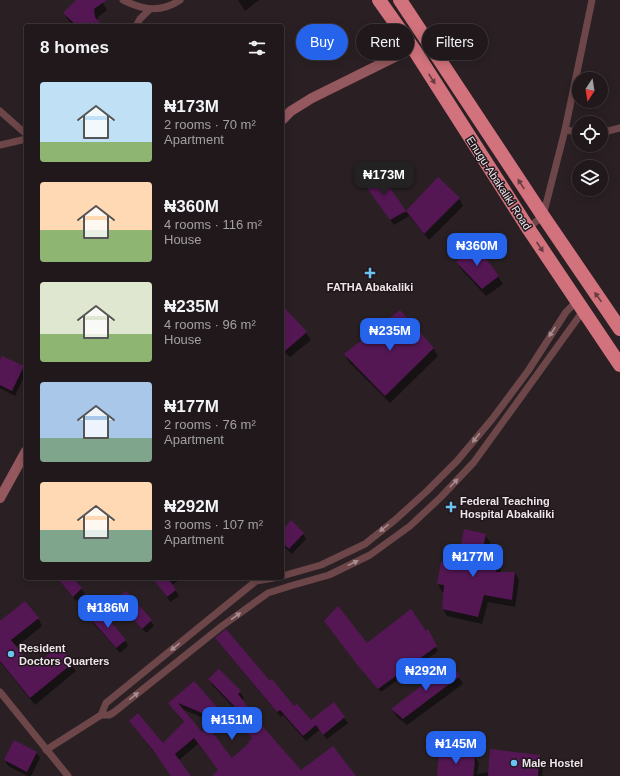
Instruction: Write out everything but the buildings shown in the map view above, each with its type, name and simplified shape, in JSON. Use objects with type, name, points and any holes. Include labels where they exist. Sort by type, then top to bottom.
[{"type":"highway","name":"Enugu-Abakaliki Road","points":[[379,0],[396,24]]},
{"type":"highway","name":"Enugu-Abakaliki Road","points":[[400,0],[620,329]]},
{"type":"highway","name":"Enugu-Abakaliki Road","points":[[414,50],[528,228],[620,365]]},
{"type":"street","points":[[123,0],[137,7],[150,9],[170,7],[180,0]]},
{"type":"street","points":[[528,228],[543,216],[565,130],[592,0]]},
{"type":"street","points":[[137,24],[140,18],[150,9]]},
{"type":"street","points":[[284,118],[312,98],[389,60]]},
{"type":"street","points":[[0,111],[24,132]]},
{"type":"street","points":[[608,131],[620,128]]},
{"type":"street","points":[[565,130],[572,131]]},
{"type":"street","points":[[0,145],[24,139]]},
{"type":"street","points":[[284,575],[321,565],[365,544],[395,520],[427,491],[457,461],[493,418],[528,371],[566,312],[580,306]]},
{"type":"street","points":[[46,750],[101,715],[109,715],[113,713],[222,626],[268,593],[329,575],[370,555],[410,526],[441,497],[474,462],[580,306]]},
{"type":"street","points":[[0,498],[24,455]]},
{"type":"street","points":[[101,715],[106,703],[137,677],[256,581],[262,580]]},
{"type":"street","points":[[188,636],[197,647]]},
{"type":"street","points":[[137,677],[145,687]]},
{"type":"street","points":[[0,692],[68,776]]},
{"type":"place","name":"FATHA Abakaliki","points":[[370,273]]},
{"type":"place","name":"Federal Teaching Hospital Abakaliki","points":[[451,507]]},
{"type":"place","name":"Resident Doctors Quarters","points":[[11,654]]},
{"type":"place","name":"Male Hostel","points":[[514,763]]}]
